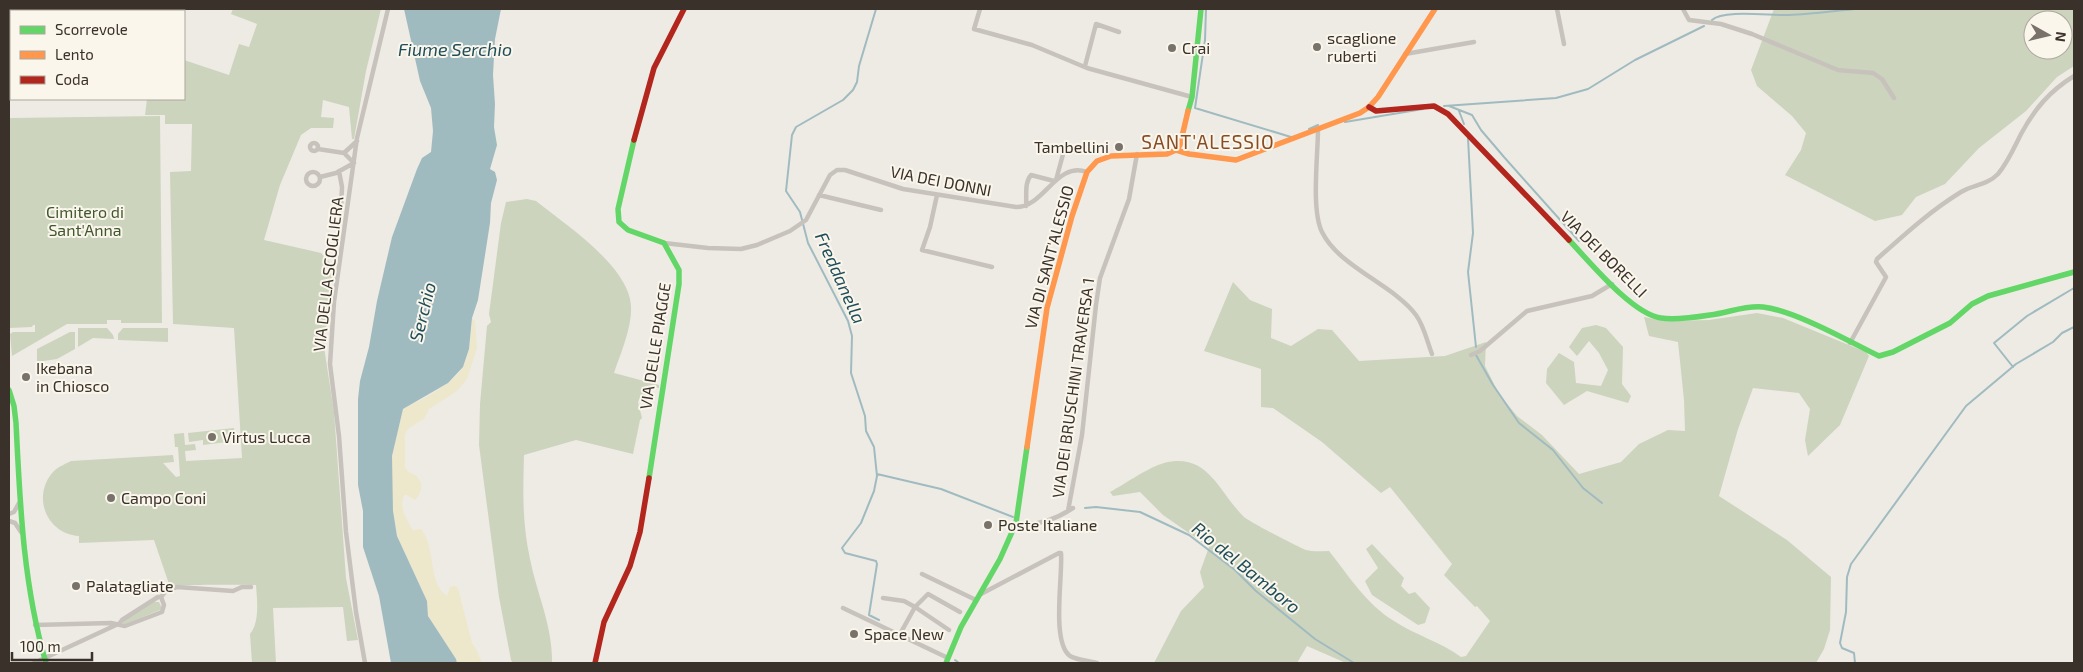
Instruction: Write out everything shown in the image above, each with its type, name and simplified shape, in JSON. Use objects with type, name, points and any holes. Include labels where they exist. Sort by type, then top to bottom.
[{"type":"street","name":"VIA DELLA SCOGLIERA","points":[[365,663],[356,612],[346,532],[339,436],[330,364],[334,302],[357,141],[388,9]]},
{"type":"street","points":[[664,244],[628,230],[619,222],[618,209],[642,107],[654,68],[684,9]]},
{"type":"street","points":[[980,9],[974,29],[1032,45],[1085,66],[1192,97]]},
{"type":"street","points":[[1201,9],[1192,97],[1180,145],[1176,150],[1189,154],[1236,160],[1318,129],[1369,107],[1378,97],[1435,9]]},
{"type":"street","points":[[1557,9],[1564,44]]},
{"type":"street","points":[[1683,9],[1689,20],[1721,24],[1752,34],[1838,70],[1873,73],[1882,79],[1894,98]]},
{"type":"street","points":[[1085,66],[1096,24],[1119,32]]},
{"type":"street","points":[[1405,54],[1474,42]]},
{"type":"street","points":[[1850,343],[1885,280],[1884,274],[1876,262],[1876,258],[1925,216],[1962,191],[1986,184],[1997,174],[2012,155],[2032,116],[2049,94],[2074,76]]},
{"type":"street","name":"VIA DEI BORELLI","points":[[1369,107],[1380,111],[1434,106],[1448,114],[1612,284],[1644,312],[1661,318],[1711,314],[1751,306],[1765,307],[1796,317],[1879,356],[1893,352],[1950,323],[1972,304],[1988,296],[2074,272]]},
{"type":"street","points":[[1318,129],[1317,209],[1322,231],[1346,260],[1392,294],[1416,315],[1432,354]]},
{"type":"street","points":[[344,153],[357,141]]},
{"type":"street","points":[[1055,180],[1065,147]]},
{"type":"street","points":[[318,149],[344,153],[354,163],[339,171],[320,177]]},
{"type":"street","name":"VIA DI SANT'ALESSIO","points":[[947,660],[978,597],[1004,551],[1016,523],[1047,308],[1072,216],[1087,172],[1091,166],[1103,158],[1111,156],[1167,154],[1176,150]]},
{"type":"street","name":"VIA DEI BRUSCHINI TRAVERSA 1","points":[[1068,512],[1082,435],[1100,278],[1129,199],[1137,154]]},
{"type":"street","points":[[346,167],[348,158]]},
{"type":"street","name":"VIA DEI DONNI","points":[[664,244],[741,249],[757,245],[800,225],[806,220],[830,175],[833,171],[840,169],[904,189],[1016,207],[1026,206]]},
{"type":"street","points":[[339,171],[342,187],[342,209]]},
{"type":"street","points":[[1055,180],[1034,174],[1029,177],[1026,188],[1026,206],[1036,201],[1055,180],[1073,171],[1087,172]]},
{"type":"street","points":[[819,195],[881,210]]},
{"type":"street","points":[[937,195],[930,227],[922,250],[992,267]]},
{"type":"street","name":"VIA DELLE PIAGGE","points":[[594,663],[604,622],[630,566],[640,532],[679,284],[679,270],[664,244]]},
{"type":"street","points":[[1471,355],[1480,351],[1527,311],[1592,296],[1612,284]]},
{"type":"street","points":[[9,390],[15,412],[22,534],[28,591],[35,625],[46,661]]},
{"type":"street","points":[[9,514],[16,509],[20,498]]},
{"type":"street","points":[[1016,523],[1034,524],[1052,520],[1073,508]]},
{"type":"street","points":[[9,521],[15,523],[22,534]]},
{"type":"street","points":[[922,574],[978,597],[1059,552],[1062,553],[1059,618],[1065,649],[1071,657],[1097,663]]},
{"type":"street","points":[[34,663],[46,661],[118,624],[158,597],[161,597],[165,592],[176,587],[234,591],[242,587],[251,588]]},
{"type":"street","points":[[900,634],[915,607],[928,594],[960,612]]},
{"type":"street","points":[[35,625],[110,623],[126,626],[159,613],[164,609],[161,597]]},
{"type":"street","points":[[883,598],[904,601],[949,630]]},
{"type":"street","points":[[843,608],[900,634],[947,660]]},
{"type":"green space","points":[[233,9],[381,9],[366,71],[354,139],[352,139],[349,107],[323,100],[321,117],[334,118],[333,128],[311,128],[301,135],[280,185],[264,240],[321,253],[333,266],[324,347],[334,412],[346,578],[358,640],[347,641],[343,607],[273,608],[276,663],[252,663],[250,634],[257,617],[256,585],[170,587],[154,540],[79,543],[79,536],[68,534],[51,521],[43,502],[47,481],[54,471],[71,461],[173,455],[174,462],[163,463],[176,477],[180,476],[178,447],[175,447],[174,434],[184,433],[185,445],[195,444],[196,450],[185,451],[186,461],[242,458],[234,328],[173,324],[170,172],[191,171],[192,124],[165,124],[165,115],[145,115],[147,100],[185,100],[185,60],[229,75],[239,44],[249,47],[257,24],[231,14]]},
{"type":"green space","points":[[1774,9],[2074,9],[2074,66],[2057,77],[2026,111],[1979,148],[1945,184],[1916,197],[1902,215],[1875,221],[1785,175],[1801,150],[1806,133],[1792,116],[1757,86],[1751,70]]},
{"type":"green space","name":"Cimitero di Sant'Anna","points":[[160,116],[162,323],[121,323],[121,320],[107,320],[107,324],[67,324],[12,356],[10,334],[13,332],[35,332],[35,325],[32,327],[9,328],[9,118]]},
{"type":"green space","points":[[527,199],[536,201],[576,232],[616,271],[625,285],[630,299],[631,317],[614,373],[659,385],[659,388],[649,386],[643,388],[642,393],[646,394],[646,401],[640,398],[638,402],[642,418],[633,454],[576,440],[524,455],[523,494],[527,545],[550,636],[552,663],[513,663],[511,660],[499,597],[479,445],[480,404],[487,326],[491,322],[489,314],[501,223],[506,202]]},
{"type":"green space","points":[[1233,282],[1250,300],[1272,309],[1271,338],[1291,346],[1318,329],[1332,330],[1359,361],[1445,356],[1486,342],[1485,366],[1499,394],[1517,416],[1542,435],[1579,474],[1621,462],[1639,444],[1668,430],[1685,431],[1678,342],[1649,336],[1644,317],[1664,321],[1709,320],[1757,313],[1783,318],[1866,352],[1869,356],[1840,425],[1808,456],[1805,440],[1810,409],[1799,393],[1753,388],[1738,429],[1719,496],[1787,540],[1831,577],[1830,630],[1824,649],[1816,663],[1346,663],[1307,646],[1297,663],[1154,663],[1181,611],[1204,587],[1200,572],[1209,547],[1163,515],[1140,492],[1113,496],[1110,492],[1158,465],[1179,461],[1191,463],[1202,468],[1219,485],[1243,516],[1254,523],[1306,550],[1329,551],[1358,589],[1384,614],[1402,626],[1461,657],[1466,656],[1490,621],[1444,575],[1452,564],[1390,487],[1381,493],[1322,442],[1273,408],[1261,407],[1261,369],[1204,351]]},
{"type":"green space","points":[[1596,325],[1606,328],[1623,347],[1622,384],[1631,396],[1628,403],[1587,391],[1564,405],[1546,383],[1547,369],[1559,353],[1574,362],[1576,383],[1601,386],[1608,370],[1599,353],[1589,341],[1577,356],[1569,347],[1582,328]]},
{"type":"green space","points":[[78,328],[107,328],[114,339],[93,338],[78,347]]},
{"type":"green space","points":[[123,328],[168,328],[168,342],[118,340],[118,334]]},
{"type":"green space","points":[[70,332],[75,332],[75,349],[57,359],[37,362],[37,349]]},
{"type":"green space","name":"Virtus Lucca","points":[[234,428],[235,441],[203,445],[203,440],[189,442],[188,433]]},
{"type":"green space","points":[[1372,544],[1404,578],[1401,586],[1409,594],[1415,592],[1430,608],[1425,623],[1418,625],[1372,595],[1365,581],[1378,568],[1366,549]]},
{"type":"green space","points":[[154,602],[159,602],[162,608],[160,610],[125,624],[123,623],[123,621]]},
{"type":"sand","points":[[472,318],[475,321],[477,348],[467,379],[457,391],[429,409],[424,419],[409,428],[405,434],[405,467],[408,472],[417,477],[421,487],[415,500],[405,494],[402,504],[404,513],[413,530],[421,529],[426,537],[434,574],[441,590],[447,596],[450,587],[455,586],[458,588],[472,643],[482,663],[457,663],[428,616],[427,601],[398,538],[392,511],[392,456],[403,409],[444,386],[463,367],[471,336]]},
{"type":"water","points":[[404,9],[501,9],[495,39],[493,75],[494,127],[497,145],[490,169],[495,172],[497,180],[491,203],[490,223],[478,300],[472,318],[469,349],[463,367],[448,383],[403,409],[392,456],[393,511],[397,536],[427,601],[428,616],[457,663],[391,663],[379,596],[363,547],[363,511],[358,485],[358,399],[360,381],[392,237],[422,158],[431,152],[433,131],[431,108],[420,81]]},
{"type":"waterway","name":"Freddanella","points":[[876,9],[859,66],[857,82],[853,90],[843,100],[796,127],[792,135],[786,191],[800,212],[808,243],[848,321],[852,336],[851,373],[865,416],[866,431],[874,447],[877,476],[874,491],[861,523],[842,548],[845,553],[876,561],[869,615],[879,620]]},
{"type":"waterway","points":[[1206,9],[1205,40],[1195,108],[1291,137]]},
{"type":"waterway","points":[[1712,20],[1726,15],[1737,14],[1789,15],[1855,9]]},
{"type":"waterway","points":[[1444,106],[1556,98],[1588,89],[1635,60],[1704,26]]},
{"type":"waterway","points":[[1449,106],[1472,115],[1481,130],[1579,241]]},
{"type":"waterway","points":[[1345,122],[1423,109]]},
{"type":"waterway","points":[[1459,111],[1464,124]]},
{"type":"waterway","points":[[1309,129],[1318,125]]},
{"type":"waterway","points":[[1468,138],[1473,233],[1468,272],[1476,347]]},
{"type":"waterway","points":[[2013,367],[1994,343],[2027,316],[2074,288]]},
{"type":"waterway","points":[[1855,663],[1854,653],[1842,648],[1840,643],[1846,612],[1847,577],[1851,564],[1966,406],[2016,364],[2074,327]]},
{"type":"waterway","points":[[1476,355],[1493,385],[1519,423],[1553,450],[1583,488],[1602,503]]},
{"type":"waterway","name":"Rio del Bamboro","points":[[877,474],[941,489],[1013,517]]},
{"type":"waterway","name":"Rio del Bamboro","points":[[1085,508],[1096,507],[1140,512],[1189,535],[1235,570],[1256,591],[1315,639],[1354,663]]},
{"type":"waterway","points":[[955,660],[959,663]]},
{"type":"traffic: fast","points":[[1188,111],[1192,97],[1201,9]]},
{"type":"traffic: fast","points":[[634,140],[618,209],[619,222],[628,230],[664,243],[679,270],[679,284],[649,478]]},
{"type":"traffic: fast","points":[[1569,240],[1624,297],[1650,314],[1666,319],[1717,314],[1750,307],[1763,307],[1806,320],[1879,356],[1893,352],[1950,323],[1972,304],[1988,296],[2074,272]]},
{"type":"traffic: fast","points":[[9,390],[14,406],[16,423],[21,514],[27,574],[38,633],[46,663]]},
{"type":"traffic: fast","points":[[946,663],[961,627],[1000,559],[1016,523],[1027,447]]},
{"type":"traffic: slow","points":[[1176,150],[1189,154],[1236,160],[1360,113],[1378,97],[1435,9]]},
{"type":"traffic: slow","points":[[1027,447],[1047,308],[1072,216],[1087,172],[1097,161],[1111,156],[1167,154],[1176,150],[1180,145],[1188,111]]},
{"type":"traffic: jam","points":[[634,140],[654,68],[684,9]]},
{"type":"traffic: jam","points":[[1369,107],[1376,111],[1434,106],[1448,114],[1569,240]]},
{"type":"traffic: jam","points":[[595,663],[604,622],[630,566],[640,532],[649,478]]},
{"type":"place","name":"scaglione ruberti","points":[[1317,47]]},
{"type":"place","name":"Crai","points":[[1172,48]]},
{"type":"place","name":"Tambellini","points":[[1119,147]]},
{"type":"place","name":"Ikebana in Chiosco","points":[[26,377]]},
{"type":"place","name":"Virtus Lucca","points":[[212,437]]},
{"type":"place","name":"Campo Coni","points":[[111,498]]},
{"type":"place","name":"Poste Italiane","points":[[988,525]]},
{"type":"place","name":"Palatagliate","points":[[76,586]]},
{"type":"place","name":"Space New","points":[[854,634]]},
{"type":"district","name":"SANT'ALESSIO","points":[[1208,142]]},
{"type":"water label","name":"Fiume Serchio","points":[[455,50]]},
{"type":"water label","name":"Serchio","points":[[423,312]]}]
